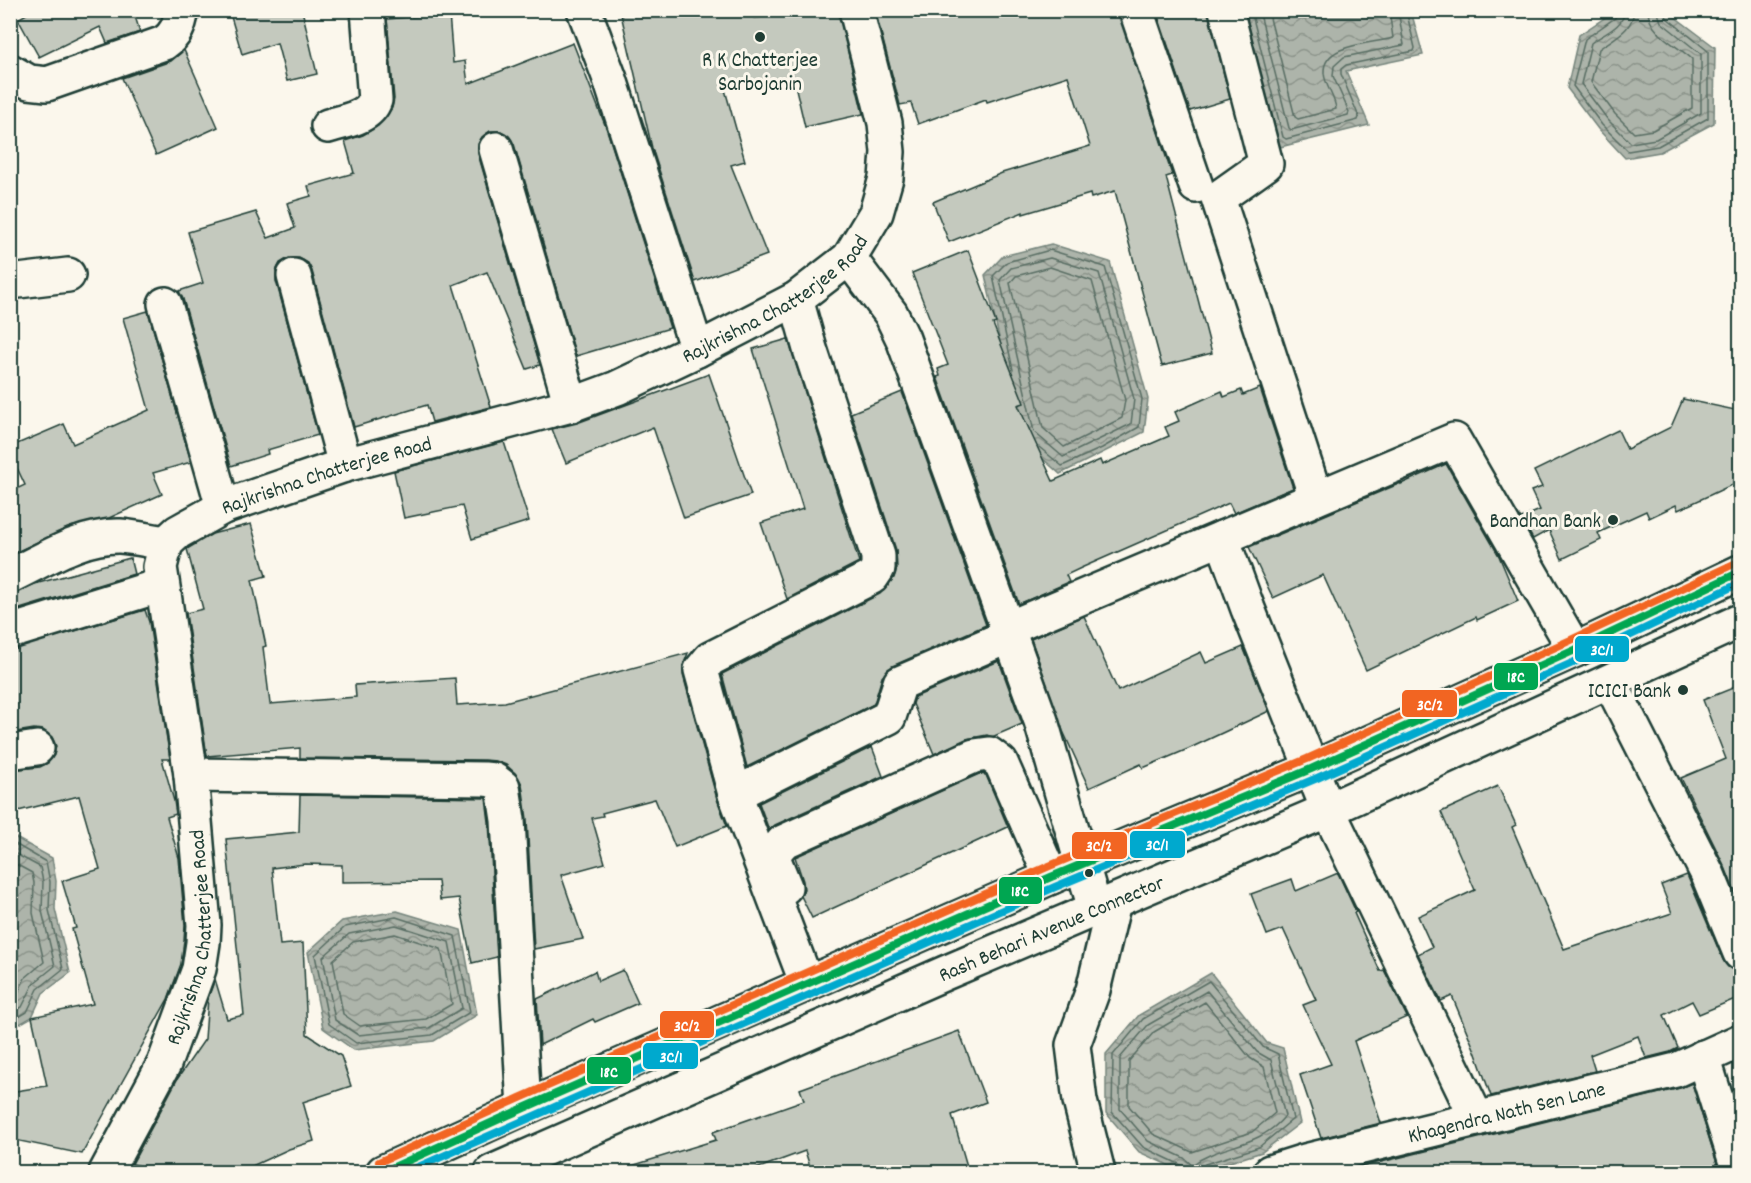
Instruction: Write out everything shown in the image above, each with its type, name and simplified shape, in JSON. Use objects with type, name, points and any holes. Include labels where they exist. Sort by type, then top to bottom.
[{"type":"street","points":[[10,71],[29,82],[47,84],[164,43],[174,36],[182,10]]},
{"type":"street","points":[[328,126],[365,114],[372,108],[375,100],[368,10]]},
{"type":"street","points":[[584,10],[610,79],[697,350]]},
{"type":"street","name":"Rajkrishna Chatterjee Road","points":[[106,1173],[164,1064],[198,969],[203,943],[204,925],[191,775],[160,567],[166,543],[178,532],[223,507],[345,465],[571,405],[617,388],[796,299],[849,258],[876,213],[886,178],[888,152],[885,123],[856,10]]},
{"type":"street","points":[[1136,10],[1196,186]]},
{"type":"street","points":[[1226,10],[1266,164],[1218,198],[1316,498]]},
{"type":"street","points":[[496,149],[571,405]]},
{"type":"street","points":[[849,258],[891,314],[903,339],[1010,631],[1041,722],[1082,864],[1105,906],[1093,990],[1073,1045],[1080,1101],[1098,1173]]},
{"type":"street","points":[[10,282],[68,275]]},
{"type":"street","points":[[294,276],[345,465]]},
{"type":"street","points":[[796,299],[878,556],[878,568],[872,577],[710,659],[701,670],[735,794],[816,980]]},
{"type":"street","points":[[165,304],[223,507]]},
{"type":"street","points":[[735,794],[889,717],[900,683],[1010,631],[1222,538],[1454,440],[1575,650]]},
{"type":"street","points":[[10,576],[82,543],[100,538],[120,536],[166,543]]},
{"type":"street","points":[[1222,538],[1311,769],[1477,1119]]},
{"type":"street","points":[[383,1173],[524,1108],[1051,877],[1311,769],[1575,650],[1740,572]]},
{"type":"street","points":[[10,632],[162,585]]},
{"type":"street","name":"Rash Behari Avenue Connector","points":[[492,1173],[1329,810],[1740,621]]},
{"type":"street","points":[[1610,682],[1708,875],[1740,953]]},
{"type":"street","points":[[816,980],[772,855],[783,842],[974,756],[989,754],[1001,763],[1051,877]]},
{"type":"street","points":[[191,775],[484,779],[494,780],[502,787],[508,820],[524,1108]]},
{"type":"street","name":"Khagendra Nath Sen Lane","points":[[1270,1173],[1305,1161],[1335,1164],[1477,1119],[1676,1070],[1740,1041]]},
{"type":"street","points":[[1703,1057],[1739,1173]]},
{"type":"water","points":[[1245,11],[1411,11],[1423,55],[1346,71],[1369,125],[1280,147]]},
{"type":"water","points":[[1615,11],[1667,11],[1715,47],[1714,123],[1660,152],[1625,158],[1598,129],[1567,88],[1579,35]]},
{"type":"water","points":[[1051,244],[1110,262],[1148,399],[1144,432],[1060,474],[1022,440],[985,275],[1003,256]]},
{"type":"water","points":[[11,838],[16,838],[52,858],[56,881],[55,909],[70,973],[43,993],[32,1017],[11,1029]]},
{"type":"water","points":[[397,911],[461,930],[477,1015],[434,1041],[354,1050],[323,1028],[308,952],[342,921]]},
{"type":"water","points":[[1211,973],[1267,1043],[1283,1048],[1300,1123],[1262,1152],[1198,1172],[1183,1172],[1139,1152],[1106,1113],[1106,1054],[1139,1015]]},
{"type":"building","points":[[33,10],[133,10],[140,32],[107,43],[100,27],[39,57],[18,19]]},
{"type":"building","points":[[229,10],[302,10],[317,74],[287,81],[277,43],[242,54]]},
{"type":"building","points":[[620,10],[752,10],[754,18],[838,10],[863,114],[805,127],[793,76],[724,86],[745,161],[731,165],[767,255],[695,282],[652,148]]},
{"type":"building","points":[[875,10],[1118,10],[1172,175],[1166,177],[1212,353],[1162,366],[1115,191],[1091,198],[1090,194],[1023,214],[1023,212],[949,242],[933,202],[1002,173],[1090,146],[1068,76],[987,102],[986,99],[918,124],[911,103],[900,105]]},
{"type":"building","points":[[1156,10],[1208,10],[1230,99],[1190,111]]},
{"type":"building","points":[[449,14],[453,63],[465,61],[468,84],[573,43],[607,130],[670,328],[576,356],[514,144],[509,136],[501,131],[490,131],[482,137],[478,144],[478,154],[540,365],[527,369],[487,272],[453,285],[491,407],[432,422],[427,405],[354,427],[312,271],[308,263],[299,258],[289,258],[280,263],[276,271],[276,281],[318,435],[267,450],[268,454],[231,466],[179,291],[203,283],[188,232],[256,212],[268,238],[295,228],[287,203],[311,196],[308,186],[354,173],[345,141],[363,135],[378,126],[392,108],[394,99],[387,19]]},
{"type":"building","points":[[184,50],[218,127],[156,155],[122,78],[171,61]]},
{"type":"building","points":[[968,250],[996,323],[993,324],[1024,403],[1018,405],[1053,481],[1100,460],[1102,465],[1169,436],[1165,427],[1179,421],[1175,412],[1222,391],[1224,397],[1241,390],[1243,395],[1260,388],[1293,488],[1234,513],[1229,503],[1066,575],[1069,582],[1019,604],[937,377],[940,376],[938,369],[948,365],[912,273]]},
{"type":"building","points":[[148,311],[191,462],[153,473],[162,494],[109,518],[70,527],[10,555],[10,492],[25,485],[10,453],[10,447],[64,424],[73,444],[149,410],[123,318]]},
{"type":"building","points":[[788,339],[859,562],[787,599],[761,523],[803,509],[753,349]]},
{"type":"building","points":[[709,374],[751,495],[684,518],[653,427],[566,463],[552,429],[577,423]]},
{"type":"building","points":[[902,392],[986,625],[892,666],[882,677],[874,704],[747,767],[722,674],[880,594],[894,578],[897,568],[896,550],[851,413]]},
{"type":"building","points":[[1683,399],[1740,411],[1740,481],[1678,510],[1676,505],[1649,518],[1646,511],[1598,533],[1601,540],[1562,559],[1549,530],[1533,539],[1521,518],[1540,510],[1531,491],[1542,487],[1534,471],[1618,430],[1627,449],[1671,427]]},
{"type":"building","points":[[504,442],[529,521],[472,539],[462,506],[404,518],[394,471]]},
{"type":"building","points":[[1446,464],[1499,556],[1518,601],[1477,620],[1476,617],[1366,670],[1323,575],[1273,598],[1249,547]]},
{"type":"building","points":[[251,524],[266,576],[252,580],[266,646],[263,647],[270,704],[356,697],[355,685],[455,678],[457,705],[505,702],[688,653],[683,666],[683,675],[717,799],[727,826],[675,847],[655,799],[602,813],[603,816],[592,818],[605,863],[561,875],[583,939],[534,949],[527,819],[522,784],[506,765],[484,760],[300,758],[300,748],[207,756],[186,613],[203,609],[187,549],[212,534]]},
{"type":"building","points":[[130,558],[134,574],[10,612],[10,594],[35,584]]},
{"type":"building","points":[[145,610],[149,622],[170,759],[162,759],[176,814],[167,817],[179,858],[185,925],[184,941],[181,964],[168,999],[82,1154],[10,1139],[10,1092],[47,1086],[32,1017],[93,1004],[72,929],[76,928],[62,881],[100,869],[79,796],[10,813],[10,770],[40,767],[48,763],[54,755],[56,746],[52,737],[43,730],[34,729],[10,733],[10,650]]},
{"type":"building","points":[[1084,616],[1118,691],[1201,652],[1206,663],[1243,647],[1269,711],[1188,749],[1143,768],[1141,764],[1089,788],[1063,731],[1031,639]]},
{"type":"building","points":[[999,661],[1022,724],[992,737],[987,735],[966,739],[934,754],[913,704],[915,697]]},
{"type":"building","points":[[1740,685],[1740,905],[1725,867],[1681,778],[1726,759],[1703,700]]},
{"type":"building","points":[[872,747],[883,776],[775,825],[769,830],[759,803]]},
{"type":"building","points":[[979,774],[986,775],[1008,827],[812,918],[801,896],[804,889],[803,881],[795,857]]},
{"type":"building","points":[[1498,786],[1516,825],[1512,827],[1564,949],[1672,913],[1661,885],[1687,875],[1723,960],[1728,967],[1736,971],[1740,981],[1740,997],[1699,1014],[1692,1001],[1664,1015],[1678,1048],[1670,1052],[1646,1058],[1638,1036],[1590,1055],[1595,1071],[1491,1096],[1452,996],[1441,1001],[1418,954],[1432,947],[1418,916],[1475,890],[1441,812]]},
{"type":"building","points":[[300,795],[486,798],[497,957],[472,963],[459,898],[440,900],[438,881],[342,882],[342,865],[305,864],[272,868],[280,945],[303,943],[307,1034],[341,1056],[351,1086],[303,1102],[314,1141],[289,1149],[237,1173],[136,1173],[138,1165],[132,1164],[178,1078],[205,1039],[208,998],[215,979],[227,1019],[244,1015],[226,839],[299,832]]},
{"type":"building","points":[[1338,873],[1380,971],[1384,970],[1407,1017],[1354,1041],[1381,1123],[1321,1138],[1300,1075],[1331,1064],[1303,1005],[1316,1000],[1283,929],[1267,935],[1251,894],[1292,879],[1296,891]]},
{"type":"building","points":[[623,970],[638,1003],[595,1022],[593,1019],[540,1045],[537,999],[595,971],[598,981]]},
{"type":"building","points":[[959,1031],[986,1102],[952,1115],[969,1173],[812,1173],[805,1151],[745,1173],[632,1173],[631,1166],[716,1140],[713,1132],[804,1100],[800,1089]]},
{"type":"building","points":[[1692,1083],[1720,1173],[1337,1173],[1680,1088]]},
{"type":"transit line","name":"3C/2","points":[[379,1162],[1047,867],[1307,759],[1736,563]]},
{"type":"transit line","name":"18C","points":[[383,1172],[1051,877],[1311,769],[1575,650],[1740,572]]},
{"type":"transit line","name":"3C/1","points":[[407,1172],[1055,887],[1315,779],[1579,660],[1740,583]]},
{"type":"place","name":"R K Chatterjee Sarbojanin","points":[[760,37]]},
{"type":"place","name":"Bandhan Bank","points":[[1613,520]]},
{"type":"place","name":"ICICI Bank","points":[[1683,690]]}]
